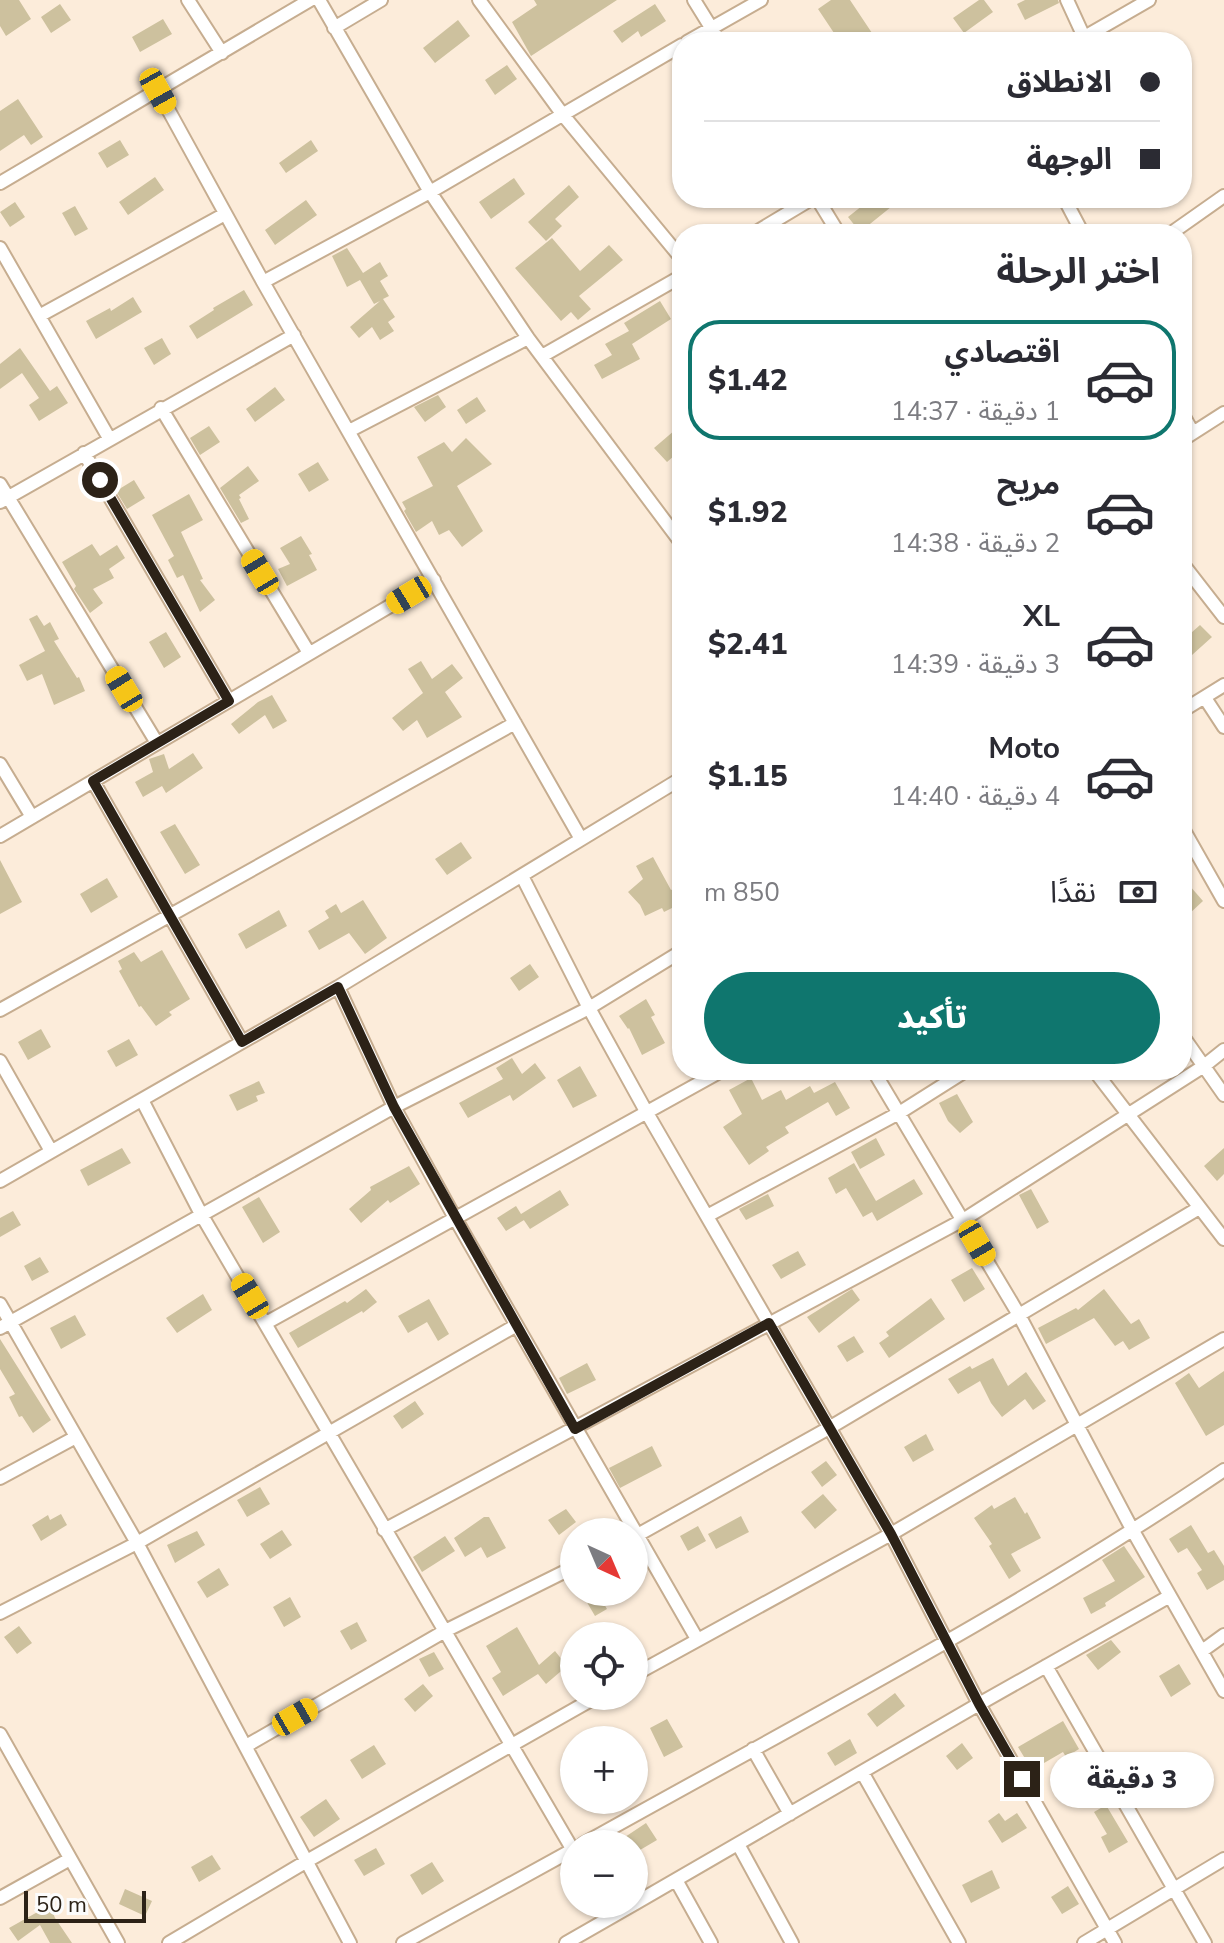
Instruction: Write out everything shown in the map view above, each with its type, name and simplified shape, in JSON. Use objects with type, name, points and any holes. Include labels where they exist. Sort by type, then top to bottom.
[{"type":"street","points":[[188,0],[222,53]]},
{"type":"street","points":[[0,183],[310,0]]},
{"type":"street","points":[[319,0],[430,192],[528,338],[672,531]]},
{"type":"street","points":[[334,28],[381,0]]},
{"type":"street","points":[[479,0],[563,115],[672,247]]},
{"type":"street","points":[[694,0],[714,32]]},
{"type":"street","points":[[704,32],[761,0]]},
{"type":"street","points":[[1067,0],[1078,32]]},
{"type":"street","points":[[1092,32],[1149,0]]},
{"type":"street","points":[[263,282],[430,192],[672,50]]},
{"type":"street","points":[[158,91],[263,282],[581,839]]},
{"type":"street","points":[[1184,224],[1224,196]]},
{"type":"street","points":[[770,224],[798,208]]},
{"type":"street","points":[[39,316],[225,214]]},
{"type":"street","points":[[0,248],[109,438]]},
{"type":"street","points":[[542,356],[672,282]]},
{"type":"street","points":[[4,499],[294,335]]},
{"type":"street","points":[[349,431],[528,338]]},
{"type":"street","points":[[161,408],[309,653]]},
{"type":"street","points":[[1192,434],[1224,413]]},
{"type":"street","points":[[84,453],[229,701]]},
{"type":"street","points":[[0,484],[4,499],[157,743]]},
{"type":"street","points":[[1192,576],[1224,617]]},
{"type":"street","points":[[0,836],[434,580]]},
{"type":"street","points":[[1192,705],[1224,685]]},
{"type":"street","points":[[1205,698],[1224,727]]},
{"type":"street","points":[[0,1010],[515,723]]},
{"type":"street","points":[[0,764],[32,817]]},
{"type":"street","points":[[93,781],[242,1042]]},
{"type":"street","points":[[0,1181],[338,987],[672,784]]},
{"type":"street","points":[[1192,845],[1224,901]]},
{"type":"street","points":[[522,876],[647,1113],[891,1534],[979,1704],[1115,1943]]},
{"type":"street","points":[[5,1326],[394,1107],[589,1008],[672,957]]},
{"type":"street","points":[[338,987],[394,1107],[624,1518]]},
{"type":"street","points":[[1192,1049],[1224,1095]]},
{"type":"street","points":[[1192,1073],[1224,1050]]},
{"type":"street","points":[[0,1061],[51,1151]]},
{"type":"street","points":[[266,1323],[705,1080]]},
{"type":"street","points":[[879,1080],[1019,1315],[1133,1531],[1224,1691]]},
{"type":"street","points":[[707,1216],[899,1113],[951,1080]]},
{"type":"street","points":[[1102,1080],[1224,1239]]},
{"type":"street","points":[[384,1530],[963,1220],[1182,1080]]},
{"type":"street","points":[[142,1100],[201,1214],[510,1746],[564,1830]]},
{"type":"street","points":[[648,1530],[829,1428],[1199,1208]]},
{"type":"street","points":[[0,1304],[5,1326],[76,1437],[137,1543],[350,1943]]},
{"type":"street","points":[[0,1613],[137,1543],[515,1326]]},
{"type":"street","points":[[648,1667],[891,1534],[1224,1339]]},
{"type":"street","points":[[0,1478],[76,1437]]},
{"type":"street","points":[[610,1830],[947,1640],[1133,1531],[1224,1470]]},
{"type":"street","points":[[648,1558],[697,1639]]},
{"type":"street","points":[[246,1746],[445,1631],[560,1574]]},
{"type":"street","points":[[648,1896],[1170,1596]]},
{"type":"street","points":[[1202,1651],[1224,1635]]},
{"type":"street","points":[[1046,1666],[1205,1943]]},
{"type":"street","points":[[169,1943],[573,1710]]},
{"type":"street","points":[[0,1734],[4,1752],[118,1943]]},
{"type":"street","points":[[753,1749],[790,1814]]},
{"type":"street","points":[[862,1772],[959,1943]]},
{"type":"street","points":[[738,1844],[792,1943]]},
{"type":"street","points":[[403,1943],[560,1858]]},
{"type":"street","points":[[0,1898],[70,1859]]},
{"type":"street","points":[[1084,1943],[1224,1859]]},
{"type":"street","points":[[676,1880],[711,1943]]},
{"type":"street","points":[[566,1943],[609,1918]]},
{"type":"building","points":[[0,0],[19,0],[31,19],[6,36],[0,26]]},
{"type":"building","points":[[534,0],[617,0],[531,56],[512,22],[537,5]]},
{"type":"building","points":[[831,0],[850,0],[871,32],[833,32],[818,9]]},
{"type":"building","points":[[979,0],[984,0],[993,12],[965,32],[953,18]]},
{"type":"building","points":[[1025,0],[1058,0],[1059,3],[1025,20],[1017,4]]},
{"type":"building","points":[[60,4],[71,20],[51,33],[41,17]]},
{"type":"building","points":[[655,4],[666,21],[641,37],[638,31],[622,43],[613,31]]},
{"type":"building","points":[[163,19],[172,34],[140,52],[132,37]]},
{"type":"building","points":[[458,20],[470,36],[435,63],[423,48]]},
{"type":"building","points":[[507,65],[517,79],[495,95],[485,80]]},
{"type":"building","points":[[18,99],[43,137],[31,145],[24,135],[0,151],[0,111]]},
{"type":"building","points":[[120,140],[129,155],[107,168],[98,153]]},
{"type":"building","points":[[311,140],[318,151],[286,173],[279,163]]},
{"type":"building","points":[[155,177],[164,190],[128,215],[119,202]]},
{"type":"building","points":[[514,178],[525,194],[491,219],[479,202]]},
{"type":"building","points":[[569,185],[579,197],[555,219],[562,226],[546,241],[528,222]]},
{"type":"building","points":[[306,200],[317,215],[275,245],[265,230]]},
{"type":"building","points":[[15,202],[25,217],[10,227],[0,212]]},
{"type":"building","points":[[75,206],[88,229],[75,236],[62,213]]},
{"type":"building","points":[[859,208],[890,208],[870,224],[854,224],[848,217]]},
{"type":"building","points":[[552,238],[580,271],[609,245],[623,260],[579,296],[591,309],[578,320],[571,312],[561,321],[515,268]]},
{"type":"building","points":[[347,248],[363,273],[380,262],[388,276],[380,281],[389,296],[383,299],[395,317],[388,322],[394,331],[380,340],[372,327],[359,338],[350,327],[380,301],[374,304],[360,280],[347,287],[332,256]]},
{"type":"building","points":[[244,290],[253,305],[197,339],[189,326]]},
{"type":"building","points":[[133,297],[142,312],[96,339],[86,321],[110,308],[111,311]]},
{"type":"building","points":[[660,301],[671,319],[632,344],[640,359],[602,379],[594,365],[612,355],[605,344],[629,331],[624,323]]},
{"type":"building","points":[[162,338],[171,354],[154,365],[144,348]]},
{"type":"building","points":[[20,348],[50,391],[57,386],[68,403],[39,421],[29,405],[39,398],[22,373],[0,389],[0,364]]},
{"type":"building","points":[[275,387],[285,400],[255,422],[246,409]]},
{"type":"building","points":[[438,395],[446,407],[425,422],[414,407]]},
{"type":"building","points":[[477,397],[486,411],[466,424],[457,410]]},
{"type":"building","points":[[209,426],[220,442],[200,455],[190,438]]},
{"type":"building","points":[[672,433],[672,458],[667,462],[654,448]]},
{"type":"building","points":[[466,438],[492,464],[457,486],[483,531],[462,547],[449,530],[439,535],[432,521],[416,532],[402,502],[433,486],[417,457],[444,442],[452,452]]},
{"type":"building","points":[[318,462],[329,480],[309,492],[298,474]]},
{"type":"building","points":[[248,466],[259,481],[239,495],[249,519],[241,523],[220,488]]},
{"type":"building","points":[[134,480],[145,498],[127,509],[116,491]]},
{"type":"building","points":[[189,494],[203,520],[181,532],[203,579],[200,580],[215,600],[200,612],[183,575],[177,578],[168,560],[174,556],[152,515]]},
{"type":"building","points":[[301,536],[317,570],[287,586],[278,569],[290,564],[280,548]]},
{"type":"building","points":[[92,544],[100,556],[117,545],[125,558],[109,569],[114,578],[93,589],[103,603],[90,613],[74,589],[76,586],[62,562]]},
{"type":"building","points":[[37,615],[44,626],[50,622],[59,639],[54,641],[85,691],[54,705],[42,674],[27,681],[19,665],[45,651],[29,619]]},
{"type":"building","points":[[1200,625],[1212,637],[1192,655],[1192,632]]},
{"type":"building","points":[[166,632],[181,657],[164,668],[149,642]]},
{"type":"building","points":[[421,661],[432,679],[452,664],[463,678],[445,692],[462,717],[427,738],[417,720],[403,731],[392,718],[423,693],[408,669]]},
{"type":"building","points":[[272,695],[287,721],[273,729],[265,715],[239,734],[231,724]]},
{"type":"building","points":[[193,753],[203,768],[166,793],[162,786],[143,797],[135,782],[153,772],[149,759],[164,754],[169,769]]},
{"type":"building","points":[[175,824],[200,865],[185,874],[160,832]]},
{"type":"building","points":[[461,842],[472,858],[447,875],[435,859]]},
{"type":"building","points":[[653,857],[672,890],[672,908],[664,912],[662,908],[645,916],[628,892],[643,879],[636,866]]},
{"type":"building","points":[[0,860],[22,902],[0,914]]},
{"type":"building","points":[[107,878],[118,897],[91,913],[80,894]]},
{"type":"building","points":[[1192,888],[1203,901],[1192,911]]},
{"type":"building","points":[[363,900],[387,938],[365,954],[349,933],[319,950],[308,931],[329,918],[325,911],[336,904],[341,913]]},
{"type":"building","points":[[279,910],[287,926],[246,949],[238,934]]},
{"type":"building","points":[[162,950],[190,999],[169,1012],[172,1015],[156,1026],[139,1007],[119,971],[122,969],[118,961],[134,952],[141,962]]},
{"type":"building","points":[[530,964],[539,977],[519,991],[510,978]]},
{"type":"building","points":[[646,999],[655,1015],[651,1017],[665,1043],[642,1055],[629,1028],[619,1016]]},
{"type":"building","points":[[41,1029],[51,1047],[28,1060],[18,1042]]},
{"type":"building","points":[[129,1039],[138,1055],[116,1067],[107,1051]]},
{"type":"building","points":[[512,1058],[522,1074],[535,1063],[546,1078],[513,1101],[510,1095],[468,1118],[459,1103],[503,1079],[496,1068]]},
{"type":"building","points":[[580,1066],[597,1096],[573,1108],[557,1080]]},
{"type":"building","points":[[752,1080],[762,1100],[781,1090],[786,1100],[810,1086],[814,1093],[835,1082],[850,1108],[836,1116],[828,1102],[785,1127],[789,1133],[766,1147],[769,1151],[749,1165],[723,1127],[742,1114],[729,1090]]},
{"type":"building","points":[[259,1081],[265,1093],[256,1096],[258,1101],[237,1111],[229,1095]]},
{"type":"building","points":[[957,1094],[973,1122],[960,1133],[948,1121],[939,1103]]},
{"type":"building","points":[[876,1138],[885,1155],[860,1169],[851,1152]]},
{"type":"building","points":[[122,1148],[131,1163],[88,1186],[80,1170]]},
{"type":"building","points":[[1224,1148],[1224,1174],[1217,1181],[1204,1166]]},
{"type":"building","points":[[854,1163],[876,1201],[914,1179],[923,1194],[877,1221],[872,1212],[863,1217],[846,1188],[836,1194],[828,1178]]},
{"type":"building","points":[[409,1166],[420,1184],[390,1203],[388,1200],[361,1223],[349,1209],[371,1190],[370,1187]]},
{"type":"building","points":[[1031,1189],[1049,1222],[1037,1229],[1019,1195]]},
{"type":"building","points":[[560,1190],[569,1205],[530,1229],[524,1220],[506,1231],[497,1218],[516,1206],[521,1214]]},
{"type":"building","points":[[768,1194],[774,1206],[746,1220],[739,1209]]},
{"type":"building","points":[[259,1197],[280,1232],[263,1243],[242,1207]]},
{"type":"building","points":[[13,1211],[21,1225],[0,1237],[0,1218]]},
{"type":"building","points":[[798,1251],[806,1265],[781,1279],[772,1265]]},
{"type":"building","points":[[40,1257],[49,1272],[32,1281],[24,1266]]},
{"type":"building","points":[[972,1268],[985,1289],[964,1302],[951,1280]]},
{"type":"building","points":[[366,1289],[377,1302],[363,1313],[298,1348],[289,1333],[345,1301],[347,1303]]},
{"type":"building","points":[[852,1289],[860,1300],[819,1333],[807,1317]]},
{"type":"building","points":[[1104,1289],[1131,1324],[1139,1319],[1150,1338],[1129,1350],[1123,1341],[1115,1346],[1094,1318],[1046,1344],[1038,1328],[1076,1308],[1078,1310]]},
{"type":"building","points":[[203,1294],[212,1310],[177,1333],[166,1318]]},
{"type":"building","points":[[931,1298],[945,1319],[889,1358],[879,1343],[889,1336],[886,1332]]},
{"type":"building","points":[[429,1299],[449,1334],[438,1341],[427,1322],[408,1333],[398,1316]]},
{"type":"building","points":[[75,1315],[86,1335],[61,1349],[50,1328]]},
{"type":"building","points":[[854,1336],[864,1352],[847,1362],[837,1346]]},
{"type":"building","points":[[0,1339],[51,1420],[33,1433],[22,1416],[19,1417],[9,1397],[15,1394],[0,1369]]},
{"type":"building","points":[[993,1358],[1008,1386],[1026,1372],[1046,1401],[1033,1410],[1025,1399],[1002,1417],[980,1381],[958,1394],[948,1379],[970,1366],[972,1369]]},
{"type":"building","points":[[587,1363],[596,1380],[567,1394],[559,1378]]},
{"type":"building","points":[[1224,1371],[1224,1425],[1206,1436],[1175,1383],[1189,1373],[1199,1388]]},
{"type":"building","points":[[415,1401],[424,1414],[402,1429],[393,1416]]},
{"type":"building","points":[[926,1434],[934,1450],[913,1462],[904,1447]]},
{"type":"building","points":[[652,1446],[662,1466],[620,1488],[609,1468]]},
{"type":"building","points":[[826,1461],[837,1475],[822,1487],[811,1472]]},
{"type":"building","points":[[260,1487],[270,1504],[247,1517],[237,1500]]},
{"type":"building","points":[[823,1494],[837,1510],[815,1529],[801,1512]]},
{"type":"building","points":[[1015,1497],[1041,1538],[1011,1554],[1021,1571],[1009,1579],[989,1546],[992,1544],[974,1518],[992,1505],[994,1509]]},
{"type":"building","points":[[566,1509],[573,1518],[560,1518],[559,1535],[548,1520]]},
{"type":"building","points":[[61,1514],[67,1525],[41,1541],[32,1525],[48,1515],[50,1520]]},
{"type":"building","points":[[741,1516],[749,1532],[716,1549],[708,1534]]},
{"type":"building","points":[[484,1517],[489,1517],[506,1548],[487,1558],[481,1547],[465,1557],[454,1538]]},
{"type":"building","points":[[1191,1525],[1208,1553],[1214,1550],[1224,1566],[1224,1580],[1207,1590],[1197,1573],[1202,1570],[1187,1548],[1178,1553],[1169,1539]]},
{"type":"building","points":[[698,1526],[706,1541],[688,1551],[680,1536]]},
{"type":"building","points":[[282,1530],[292,1545],[270,1559],[260,1544]]},
{"type":"building","points":[[197,1531],[205,1545],[175,1563],[167,1545]]},
{"type":"building","points":[[445,1536],[455,1551],[422,1572],[413,1557]]},
{"type":"building","points":[[1124,1546],[1145,1577],[1091,1614],[1083,1598],[1115,1581],[1102,1560]]},
{"type":"building","points":[[219,1568],[229,1585],[207,1598],[197,1582]]},
{"type":"building","points":[[290,1597],[301,1617],[284,1627],[273,1607]]},
{"type":"building","points":[[589,1606],[605,1606],[607,1609],[595,1616]]},
{"type":"building","points":[[357,1622],[367,1641],[351,1650],[340,1631]]},
{"type":"building","points":[[19,1626],[32,1643],[17,1654],[4,1637]]},
{"type":"building","points":[[517,1627],[539,1665],[555,1651],[560,1657],[560,1672],[546,1684],[538,1674],[503,1696],[492,1678],[501,1672],[486,1646]]},
{"type":"building","points":[[1111,1640],[1121,1652],[1098,1670],[1086,1655]]},
{"type":"building","points":[[434,1652],[444,1669],[429,1677],[419,1659]]},
{"type":"building","points":[[1179,1664],[1191,1684],[1171,1697],[1159,1676]]},
{"type":"building","points":[[423,1684],[433,1696],[415,1712],[404,1699]]},
{"type":"building","points":[[895,1693],[905,1706],[877,1727],[867,1714]]},
{"type":"building","points":[[667,1719],[683,1747],[664,1757],[650,1728]]},
{"type":"building","points":[[1063,1721],[1079,1749],[1066,1757],[1063,1752],[1032,1770],[1018,1747]]},
{"type":"building","points":[[850,1739],[857,1753],[835,1766],[827,1753]]},
{"type":"building","points":[[962,1743],[973,1758],[957,1770],[946,1756]]},
{"type":"building","points":[[374,1745],[386,1764],[362,1779],[350,1760]]},
{"type":"building","points":[[326,1799],[340,1819],[314,1837],[300,1817]]},
{"type":"building","points":[[1106,1805],[1128,1842],[1109,1853],[1101,1837],[1107,1834],[1094,1812]]},
{"type":"building","points":[[999,1813],[1005,1821],[1017,1813],[1027,1828],[1002,1843],[988,1821]]},
{"type":"building","points":[[646,1823],[657,1840],[648,1845],[648,1830],[636,1830]]},
{"type":"building","points":[[376,1848],[385,1864],[364,1876],[354,1860]]},
{"type":"building","points":[[212,1855],[221,1869],[199,1882],[191,1867]]},
{"type":"building","points":[[432,1862],[444,1881],[422,1895],[410,1875]]},
{"type":"building","points":[[992,1870],[1000,1888],[971,1903],[962,1885]]},
{"type":"building","points":[[1068,1886],[1079,1904],[1062,1914],[1051,1897]]},
{"type":"building","points":[[125,1889],[152,1901],[145,1916],[119,1904]]},
{"type":"building","points":[[50,1905],[72,1943],[50,1943],[40,1925],[18,1941],[9,1928]]},
{"type":"route","points":[[100,480],[229,701],[93,781],[242,1042],[338,987],[394,1107],[575,1429],[769,1323],[891,1534],[979,1704],[1022,1779]]}]
